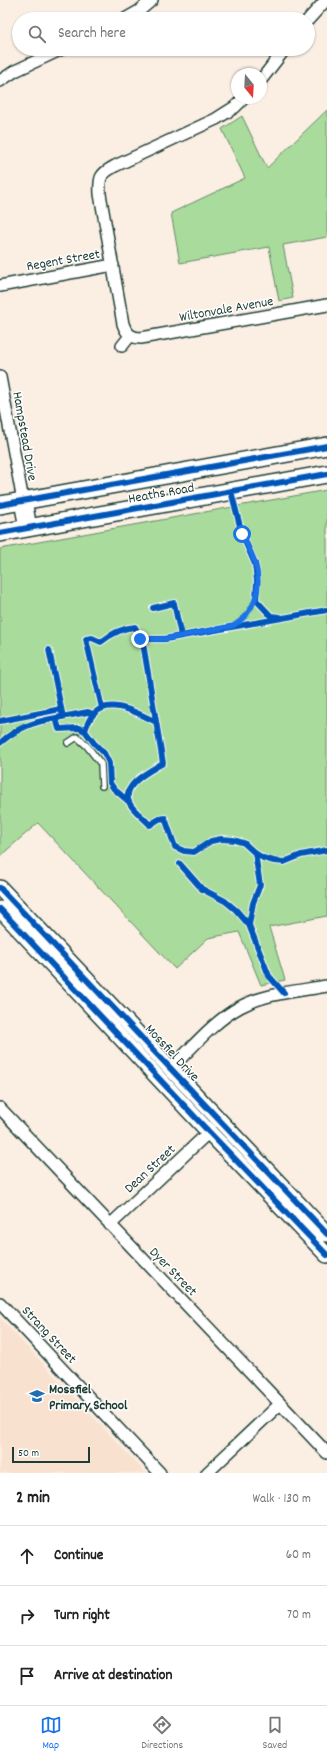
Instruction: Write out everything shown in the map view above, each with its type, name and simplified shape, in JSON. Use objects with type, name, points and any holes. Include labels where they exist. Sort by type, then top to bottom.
[{"type":"main road","name":"Heaths Road","points":[[0,505],[327,446]]},
{"type":"main road","name":"Heaths Road","points":[[0,533],[327,474]]},
{"type":"main road","points":[[23,501],[28,528]]},
{"type":"street","points":[[137,12],[152,0]]},
{"type":"street","points":[[315,12],[326,0]]},
{"type":"street","points":[[0,81],[15,71],[47,56]]},
{"type":"street","points":[[267,72],[280,56]]},
{"type":"street","name":"Regent Street","points":[[0,286],[113,265],[97,175],[216,119],[238,104]]},
{"type":"street","points":[[113,265],[123,324],[130,336],[122,346]]},
{"type":"street","name":"Wiltonvale Avenue","points":[[130,336],[141,338],[327,305]]},
{"type":"street","name":"Hampstead Drive","points":[[0,377],[23,501]]},
{"type":"street","name":"Mossfiel Drive","points":[[0,888],[327,1234]]},
{"type":"street","name":"Mossfiel Drive","points":[[0,909],[209,1132],[327,1255]]},
{"type":"street","points":[[171,1068],[221,1020],[241,1006],[265,997],[327,986]]},
{"type":"street","name":"Dyer Street","points":[[0,1108],[327,1453]]},
{"type":"street","name":"Dean Street","points":[[110,1225],[209,1132]]},
{"type":"street","name":"Strang Street","points":[[0,1303],[160,1473]]},
{"type":"street","points":[[207,1473],[280,1404]]},
{"type":"lane","points":[[68,743],[77,737],[87,746],[101,764],[102,786]]},
{"type":"shaded area","name":"Mossfiel Primary School","points":[[0,1318],[146,1473],[0,1473]]},
{"type":"green space","points":[[327,110],[327,237],[283,245],[293,298],[279,301],[269,247],[180,263],[171,213],[245,178],[222,129],[242,116],[267,168]]},
{"type":"green space","points":[[327,490],[327,916],[269,927],[285,980],[261,985],[239,932],[208,938],[175,969],[38,823],[0,856],[0,549]]},
{"type":"cycle path","points":[[0,505],[327,446]]},
{"type":"cycle path","points":[[0,533],[327,474]]},
{"type":"cycle path","points":[[231,491],[242,534],[255,564],[257,581],[256,600],[271,616],[280,617]]},
{"type":"cycle path","points":[[153,608],[174,603],[181,636]]},
{"type":"cycle path","points":[[327,610],[165,639],[141,639],[144,649],[163,763],[139,778],[129,789],[128,795],[129,802],[133,808],[150,825],[159,819],[165,818],[175,847],[184,851],[194,852],[211,841],[221,839],[234,840],[244,843],[263,858],[274,861],[284,862],[301,855],[327,850]]},
{"type":"cycle path","points":[[102,708],[86,639],[92,638],[101,642],[117,632],[135,627],[141,639]]},
{"type":"cycle path","points":[[49,650],[63,717]]},
{"type":"cycle path","points":[[128,801],[114,789],[110,783],[109,763],[104,753],[85,731],[90,719],[97,711],[105,707],[125,709],[156,722]]},
{"type":"cycle path","points":[[0,721],[61,709]]},
{"type":"cycle path","points":[[85,731],[79,728],[59,729],[56,718],[88,712],[93,714]]},
{"type":"cycle path","points":[[0,743],[13,733],[26,726],[40,721],[56,718]]},
{"type":"cycle path","points":[[180,864],[202,889],[225,901],[236,910],[249,925],[253,903],[260,885],[255,853]]},
{"type":"cycle path","points":[[0,888],[327,1234]]},
{"type":"cycle path","points":[[0,909],[209,1132],[327,1255]]},
{"type":"cycle path","points":[[249,925],[269,976],[284,993]]},
{"type":"place","name":"Mossfiel Primary School","points":[[37,1396]]},
{"type":"route","points":[[140,639],[165,639],[233,626],[241,621],[256,600],[257,581],[255,564],[242,534]]}]
